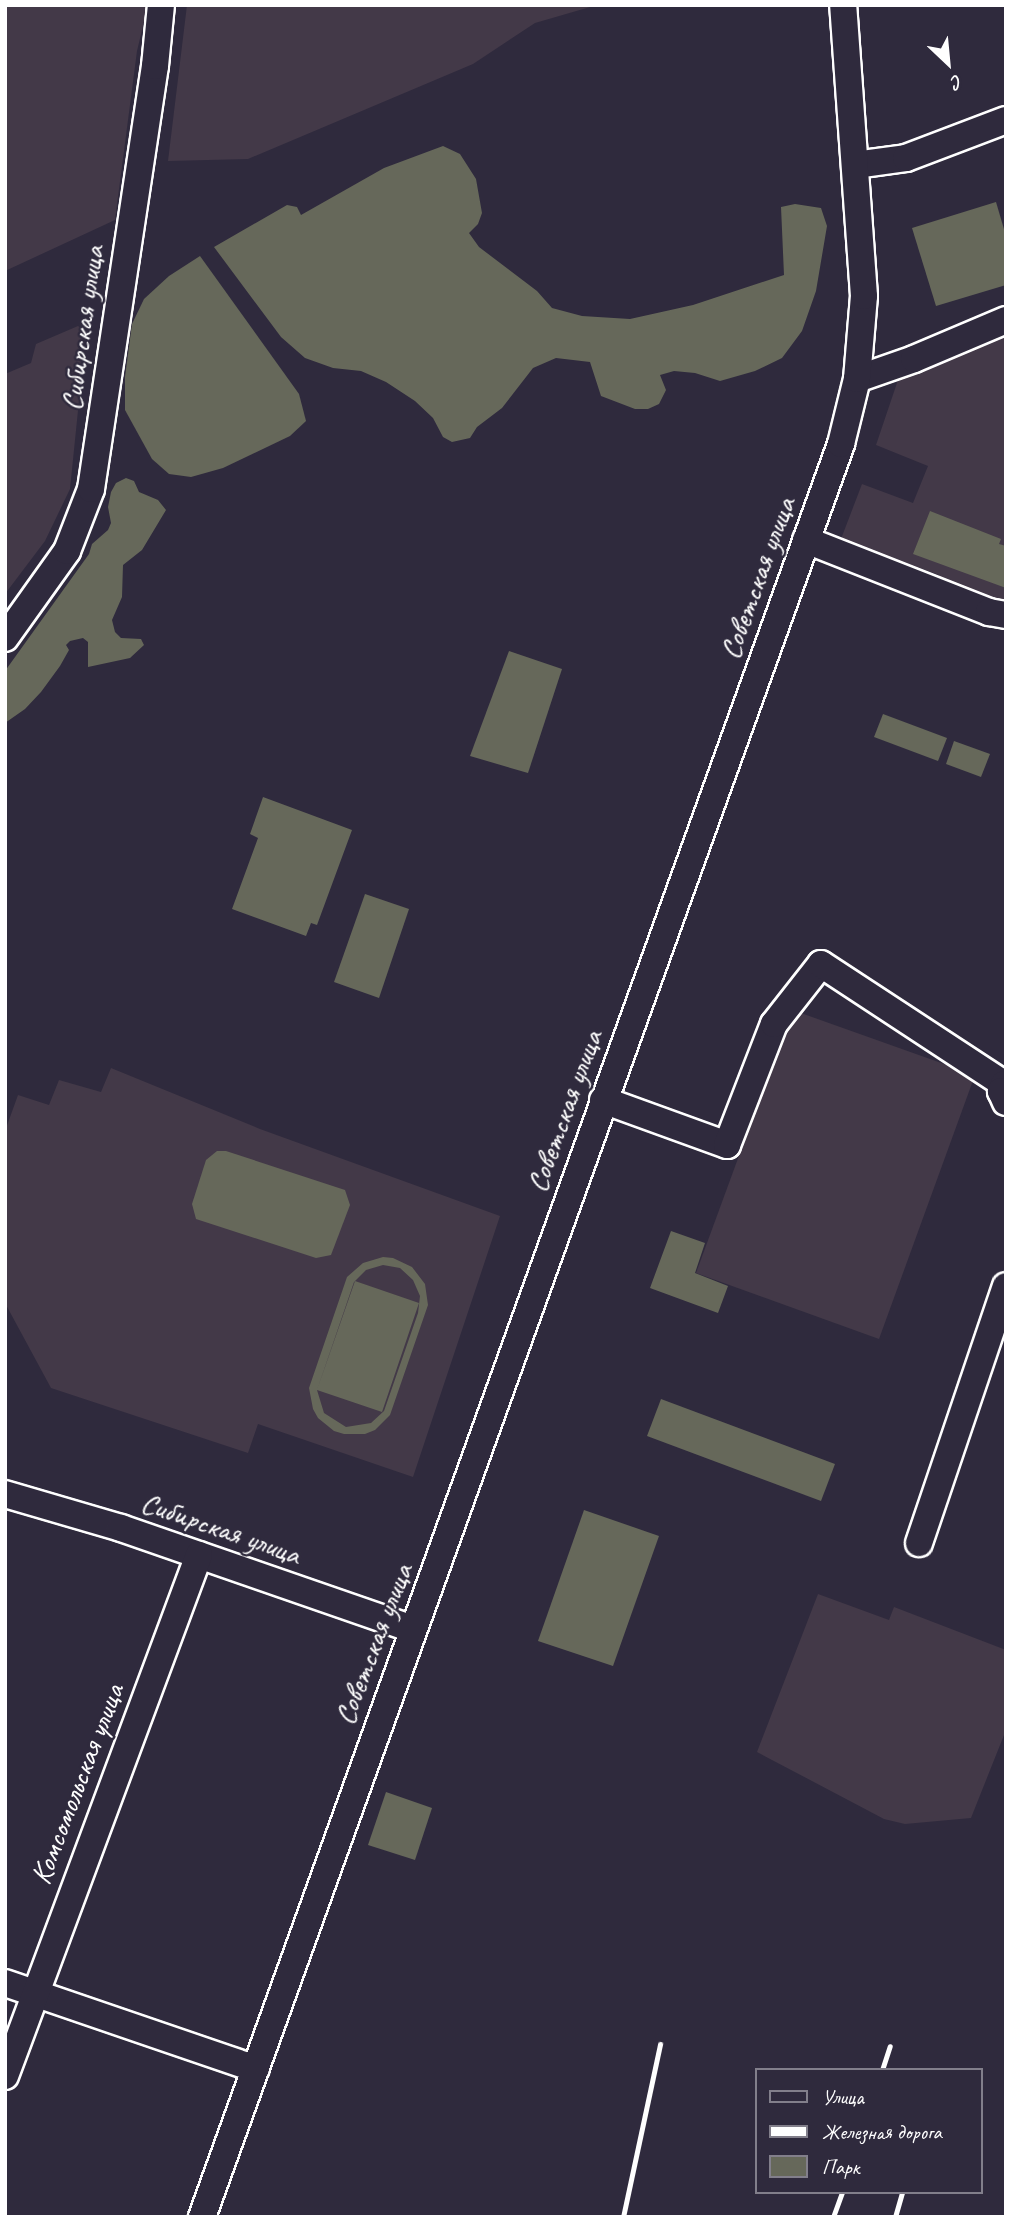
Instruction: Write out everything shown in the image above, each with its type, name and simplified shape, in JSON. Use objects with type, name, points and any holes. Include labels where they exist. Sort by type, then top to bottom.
[{"type":"street","name":"Сибирская улица","points":[[5,638],[67,551],[91,489],[155,66],[161,5]]},
{"type":"street","name":"Советская улица","points":[[202,2217],[841,444],[858,379],[863,296],[843,5]]},
{"type":"street","points":[[855,166],[906,158],[1006,120]]},
{"type":"street","points":[[858,379],[914,359],[1006,320]]},
{"type":"street","points":[[806,540],[989,612],[1006,615]]},
{"type":"street","points":[[603,1100],[727,1145],[774,1024],[821,964],[1004,1084],[1001,1091],[1006,1102]]},
{"type":"street","points":[[919,1543],[1006,1286]]},
{"type":"street","name":"Сибирская улица","points":[[5,1494],[199,1555],[413,1629]]},
{"type":"street","name":"Комсомольская улица","points":[[5,2076],[199,1555]]},
{"type":"street","points":[[5,1983],[256,2069]]},
{"type":"shaded area","points":[[5,5],[148,5],[137,51],[115,220],[5,271]]},
{"type":"shaded area","points":[[187,5],[597,5],[535,23],[473,64],[248,159],[168,161]]},
{"type":"shaded area","points":[[78,326],[86,332],[70,489],[45,541],[5,594],[5,374],[31,363],[36,344]]},
{"type":"shaded area","points":[[1006,330],[1006,610],[936,583],[939,575],[841,539],[862,484],[913,503],[928,466],[876,445],[900,374]]},
{"type":"shaded area","points":[[798,1012],[975,1075],[879,1339],[696,1273],[788,1022]]},
{"type":"shaded area","points":[[111,1068],[260,1129],[500,1216],[413,1477],[258,1424],[248,1453],[51,1388],[5,1303],[5,1131],[18,1095],[49,1105],[59,1080],[101,1092]]},
{"type":"shaded area","points":[[818,1594],[889,1620],[894,1607],[1006,1650],[1006,1730],[971,1818],[905,1824],[884,1819],[757,1752]]},
{"type":"green space","points":[[443,146],[460,154],[476,179],[482,213],[478,224],[469,233],[479,247],[537,291],[552,308],[582,316],[630,319],[693,305],[784,275],[781,207],[795,204],[821,208],[827,226],[816,291],[802,331],[782,358],[755,371],[720,381],[695,373],[674,371],[660,375],[666,390],[659,404],[648,409],[635,409],[601,396],[590,362],[556,358],[533,368],[502,408],[477,427],[470,438],[452,442],[443,437],[433,418],[415,401],[386,382],[361,371],[333,368],[305,358],[281,337],[214,247],[287,205],[297,207],[301,215],[384,168]]},
{"type":"green space","points":[[996,202],[1006,236],[1006,285],[936,306],[912,228]]},
{"type":"green space","points":[[200,256],[299,394],[306,421],[290,436],[223,468],[191,477],[169,474],[152,459],[125,410],[125,377],[132,324],[144,299],[169,276]]},
{"type":"green space","points":[[126,478],[134,481],[139,492],[158,500],[166,510],[142,550],[123,565],[122,597],[112,620],[115,632],[121,638],[141,639],[144,645],[130,658],[88,667],[88,642],[83,638],[70,641],[66,645],[69,650],[60,666],[41,692],[25,709],[5,723],[5,671],[89,554],[92,544],[108,530],[111,523],[108,507],[111,492],[116,483]]},
{"type":"green space","points":[[930,511],[1001,539],[999,544],[1006,546],[1006,588],[913,554]]},
{"type":"green space","points":[[509,651],[562,669],[528,773],[470,756]]},
{"type":"green space","points":[[883,714],[947,738],[938,761],[874,737]]},
{"type":"green space","points":[[954,741],[990,754],[981,777],[946,764]]},
{"type":"green space","points":[[263,797],[352,830],[317,925],[311,923],[306,936],[232,909],[258,838],[250,834]]},
{"type":"green space","points":[[365,894],[409,909],[379,998],[334,982]]},
{"type":"green space","points":[[217,1151],[226,1151],[345,1190],[350,1205],[331,1255],[316,1258],[196,1219],[192,1204],[206,1160]]},
{"type":"green space","points":[[671,1231],[705,1243],[695,1273],[728,1286],[718,1313],[650,1288]]},
{"type":"green space","points":[[383,1257],[393,1258],[412,1267],[425,1284],[428,1305],[390,1415],[375,1430],[365,1434],[344,1434],[334,1431],[318,1418],[313,1409],[309,1388],[347,1277],[363,1263]],"holes":[[[383,1265],[400,1268],[413,1280],[420,1296],[418,1313],[384,1411],[371,1423],[346,1427],[324,1413],[317,1390],[354,1282],[366,1270]]]},
{"type":"green space","points":[[355,1281],[419,1303],[382,1412],[317,1390]]},
{"type":"green space","points":[[661,1399],[835,1464],[821,1501],[647,1436]]},
{"type":"green space","points":[[584,1510],[659,1536],[613,1666],[538,1641]]},
{"type":"green space","points":[[386,1792],[432,1808],[415,1860],[368,1845]]},
{"type":"railway","points":[[623,2217],[660,2044]]},
{"type":"railway","points":[[883,2068],[890,2046]]},
{"type":"railway","points":[[833,2217],[841,2194]]},
{"type":"railway","points":[[895,2217],[901,2194]]}]
